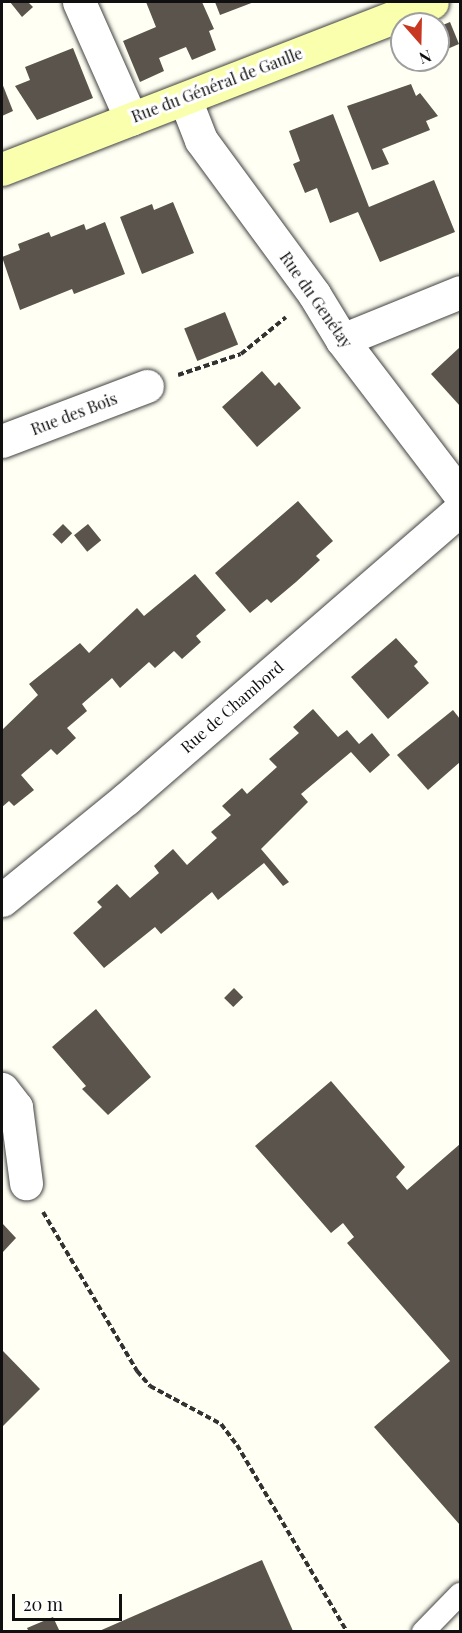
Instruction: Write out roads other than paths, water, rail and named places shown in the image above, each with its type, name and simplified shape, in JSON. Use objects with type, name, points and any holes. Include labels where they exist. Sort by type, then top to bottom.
[{"type":"street","points":[[79,2],[131,119]]},
{"type":"street","name":"Rue du Général de Gaulle","points":[[2,169],[432,2]]},
{"type":"street","name":"Rue du Genétay","points":[[185,99],[201,140],[314,294],[342,340],[460,495]]},
{"type":"street","points":[[342,340],[460,292]]},
{"type":"street","name":"Rue des Bois","points":[[2,441],[147,386]]},
{"type":"street","name":"Rue de Chambord","points":[[2,900],[126,799],[460,510]]},
{"type":"street","points":[[2,1089],[16,1107],[26,1183]]},
{"type":"lane","points":[[423,1632],[460,1594]]}]
